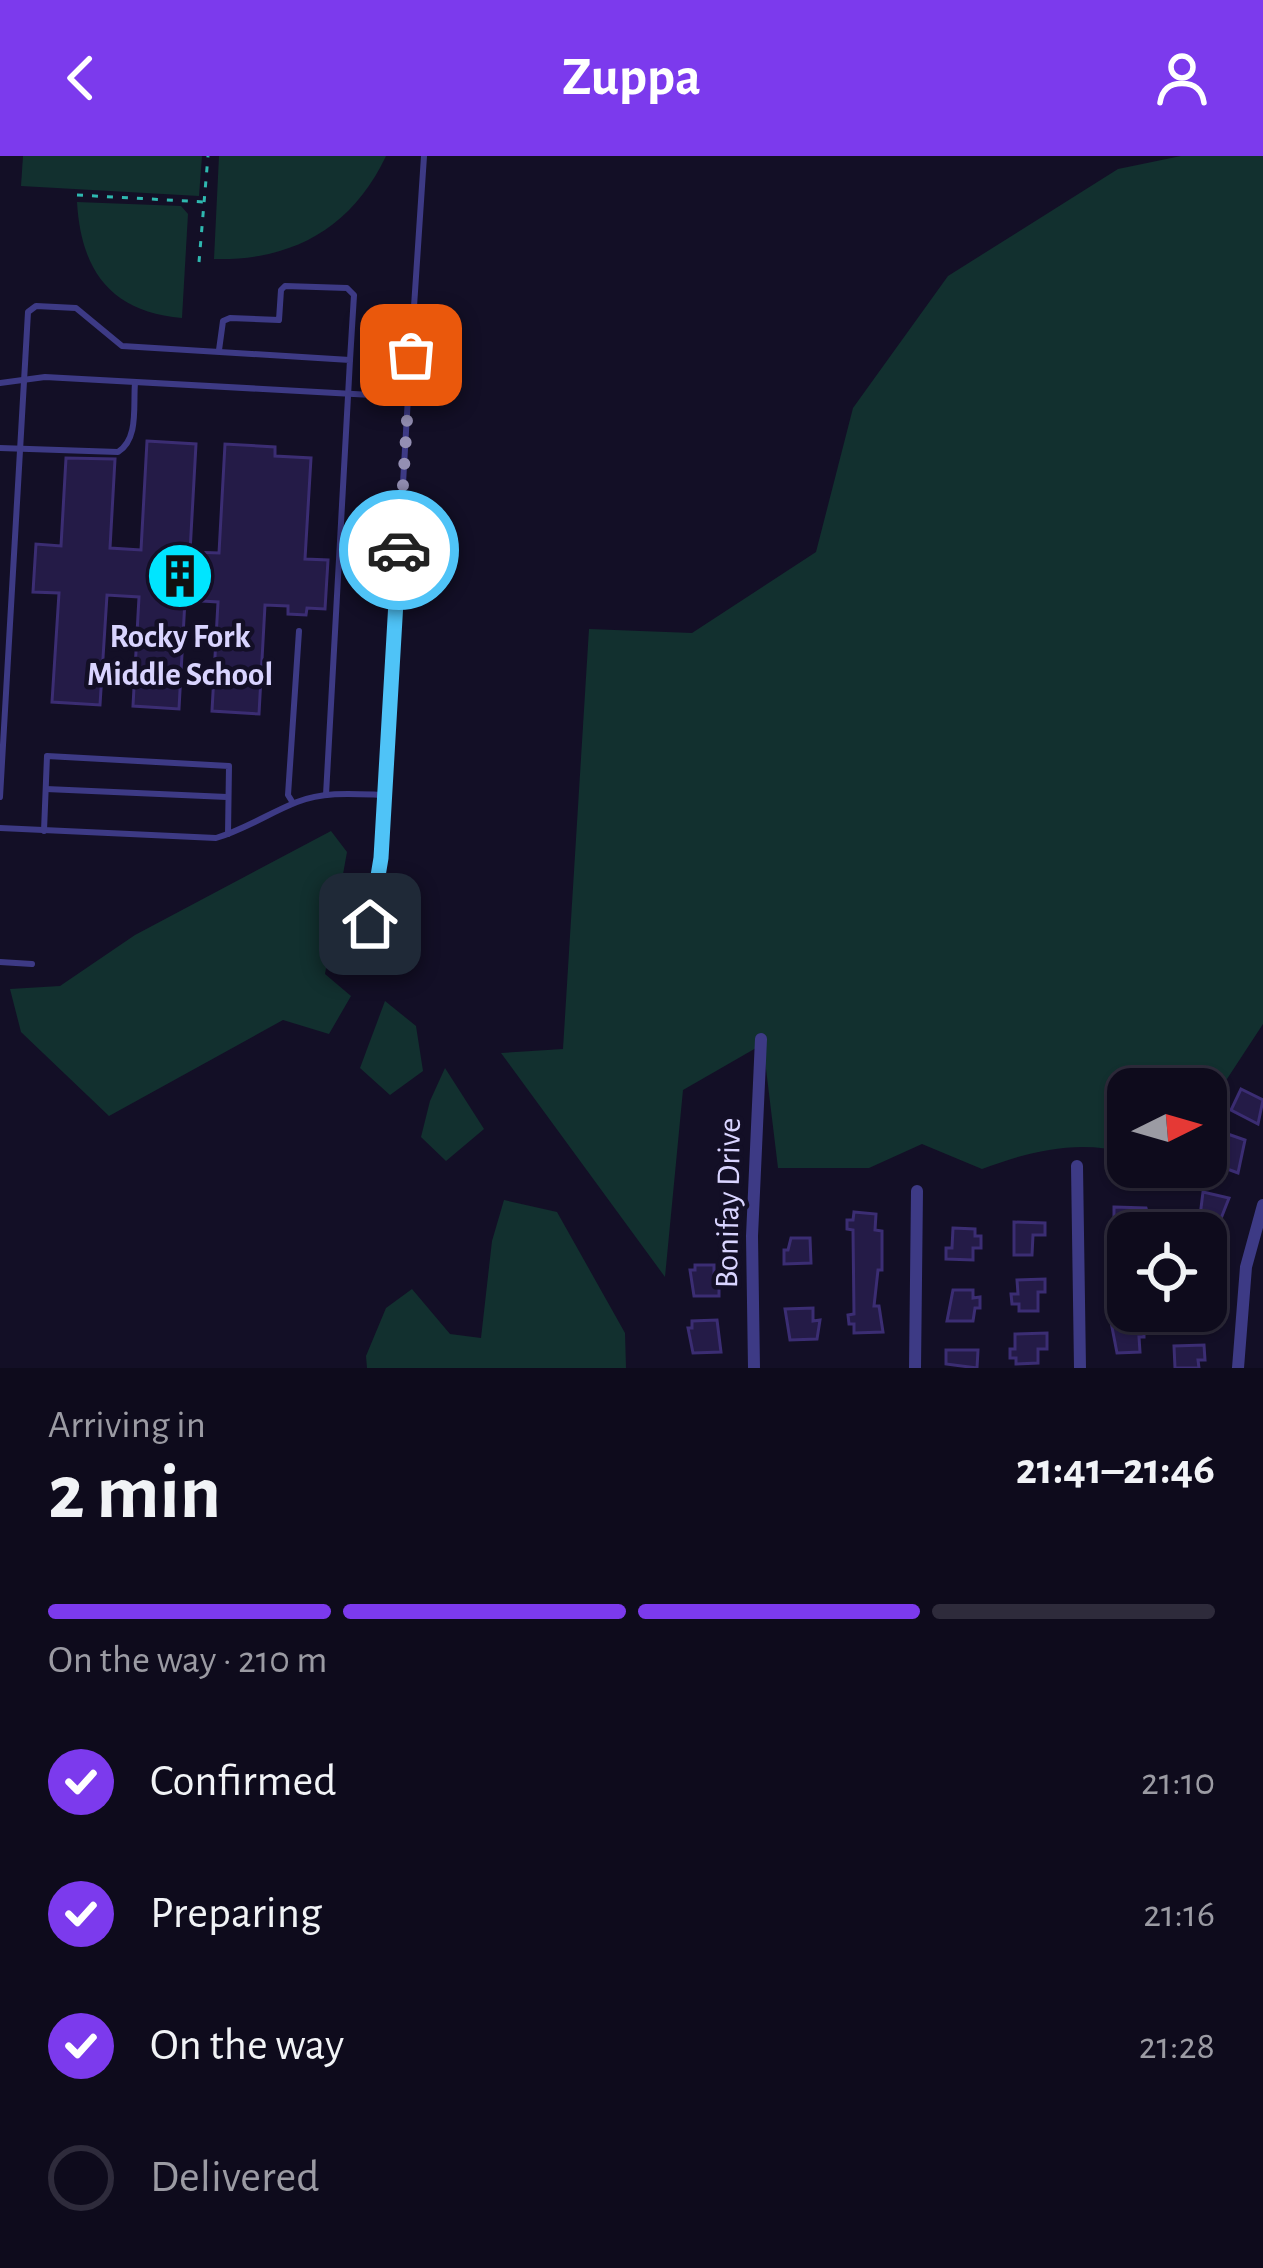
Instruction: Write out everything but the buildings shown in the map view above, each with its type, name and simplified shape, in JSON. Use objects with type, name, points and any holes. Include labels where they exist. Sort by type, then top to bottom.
[{"type":"street","name":"Bonifay Drive","points":[[754,1368],[752,1236],[761,1039]]},
{"type":"street","points":[[1077,1166],[1080,1368]]},
{"type":"street","points":[[916,1368],[917,1191]]},
{"type":"street","points":[[1238,1368],[1246,1267],[1263,1205]]},
{"type":"lane","points":[[358,964],[381,858],[424,156]]},
{"type":"lane","points":[[219,351],[223,321],[279,320],[285,286],[347,288],[354,295],[326,795]]},
{"type":"lane","points":[[0,797],[28,312],[36,306],[76,308],[122,346],[350,360]]},
{"type":"lane","points":[[0,383],[45,377],[408,397]]},
{"type":"lane","points":[[0,448],[118,452],[132,436],[134,382]]},
{"type":"lane","points":[[293,803],[288,795],[299,631]]},
{"type":"lane","points":[[44,831],[47,756],[229,766],[228,834]]},
{"type":"lane","points":[[46,789],[227,797]]},
{"type":"lane","points":[[0,828],[184,839],[228,834],[293,803],[326,795],[385,796]]},
{"type":"lane","points":[[0,962],[32,964]]},
{"type":"path","points":[[199,262],[208,156]]},
{"type":"path","points":[[77,195],[205,202]]},
{"type":"green space","points":[[23,156],[202,156],[199,196],[21,186]]},
{"type":"green space","points":[[219,156],[386,156],[356,203],[316,235],[269,254],[214,259]]},
{"type":"green space","points":[[1181,156],[1263,156],[1263,1024],[1227,1079],[1227,1068],[1107,1068],[1107,1149],[1054,1149],[982,1169],[922,1144],[869,1168],[778,1168],[763,1044],[683,1090],[665,1277],[501,1053],[563,1049],[589,629],[692,633],[816,552],[853,408],[948,276],[1118,169]]},
{"type":"green space","points":[[77,202],[181,206],[188,214],[182,318],[136,307],[104,284],[85,248]]},
{"type":"green space","points":[[331,831],[347,852],[325,974],[351,996],[329,1034],[283,1020],[109,1116],[21,1032],[10,989],[60,986],[135,935]]},
{"type":"green space","points":[[385,1001],[416,1026],[423,1071],[390,1095],[360,1068]]},
{"type":"green space","points":[[445,1068],[484,1129],[446,1161],[421,1137]]},
{"type":"green space","points":[[504,1200],[557,1212],[625,1333],[626,1368],[367,1368],[366,1356],[386,1308],[412,1289],[450,1334],[481,1338],[492,1241]]},
{"type":"way so far","points":[[399,550],[411,355]]},
{"type":"place","name":"Rocky Fork Middle School","points":[[180,576]]},
{"type":"route","points":[[370,924],[381,858],[399,550]]}]
